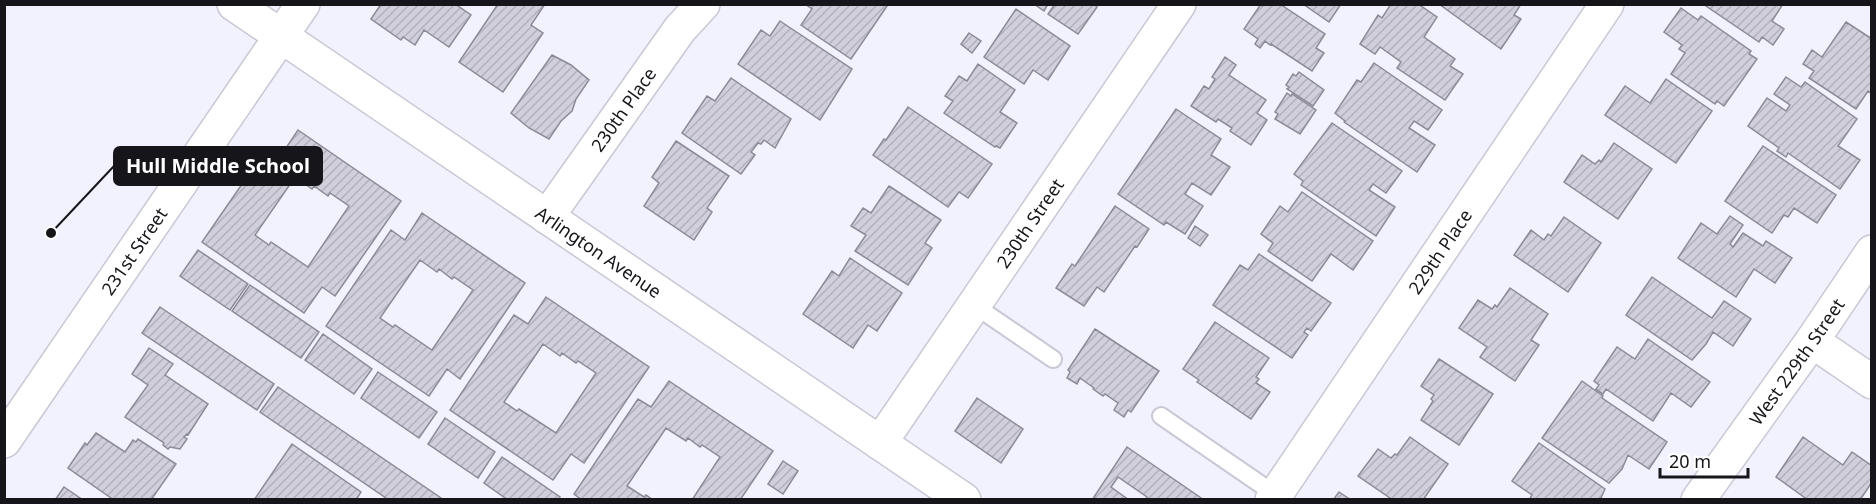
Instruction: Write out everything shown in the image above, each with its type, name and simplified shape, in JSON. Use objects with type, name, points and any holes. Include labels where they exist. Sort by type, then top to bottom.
[{"type":"street","name":"Arlington Avenue","points":[[234,4],[964,500]]},
{"type":"street","name":"231st Street","points":[[4,441],[303,4]]},
{"type":"street","name":"230th Place","points":[[547,217],[680,29],[703,4]]},
{"type":"street","name":"230th Street","points":[[880,443],[1179,4]]},
{"type":"street","name":"229th Place","points":[[1274,497],[1607,4]]},
{"type":"street","name":"West 229th Street","points":[[1698,500],[1812,341],[1872,252]]},
{"type":"street","points":[[1812,341],[1872,382]]},
{"type":"lane","points":[[974,305],[1053,359]]},
{"type":"lane","points":[[1161,416],[1274,497]]},
{"type":"building","points":[[381,4],[455,4],[471,15],[449,47],[424,30],[415,45],[403,37],[401,40],[371,19]]},
{"type":"building","points":[[498,4],[545,4],[531,25],[543,33],[503,92],[459,62]]},
{"type":"building","points":[[805,4],[885,4],[887,6],[851,59],[801,25],[812,9]]},
{"type":"building","points":[[1034,4],[1048,4],[1044,11]]},
{"type":"building","points":[[1055,4],[1094,4],[1097,7],[1078,34],[1048,14]]},
{"type":"building","points":[[1261,4],[1284,4],[1283,6],[1325,34],[1316,48],[1324,53],[1312,71],[1265,41],[1260,48],[1255,44],[1258,39],[1244,29]]},
{"type":"building","points":[[1303,4],[1341,4],[1329,22]]},
{"type":"building","points":[[1391,4],[1418,4],[1437,17],[1424,37],[1455,59],[1450,66],[1463,74],[1445,100],[1397,68],[1401,62],[1380,47],[1375,54],[1360,44],[1378,15],[1382,18]]},
{"type":"building","points":[[1439,4],[1521,4],[1514,15],[1521,19],[1501,49]]},
{"type":"building","points":[[1703,4],[1783,4],[1772,21],[1784,29],[1773,45],[1762,37],[1759,42]]},
{"type":"building","points":[[1681,8],[1698,20],[1701,16],[1751,51],[1749,54],[1757,59],[1724,106],[1717,101],[1715,104],[1671,74],[1685,53],[1679,49],[1682,45],[1664,32]]},
{"type":"building","points":[[1016,9],[1070,46],[1048,80],[1033,70],[1024,84],[984,57]]},
{"type":"building","points":[[780,21],[852,69],[820,120],[738,64],[761,30],[770,36]]},
{"type":"building","points":[[1846,22],[1872,39],[1872,94],[1868,91],[1856,109],[1809,78],[1814,71],[1803,64],[1812,50],[1822,57]]},
{"type":"building","points":[[969,33],[981,41],[972,53],[961,44]]},
{"type":"building","points":[[552,55],[571,65],[589,80],[576,99],[572,111],[561,121],[549,139],[529,128],[511,113]]},
{"type":"building","points":[[1225,57],[1236,65],[1229,75],[1266,100],[1257,113],[1267,120],[1251,145],[1230,131],[1232,128],[1218,119],[1216,122],[1191,106],[1204,86],[1209,89],[1215,79],[1212,77]]},
{"type":"building","points":[[1374,63],[1442,110],[1428,130],[1414,121],[1409,128],[1435,145],[1417,172],[1344,122],[1335,113],[1357,80],[1361,82]]},
{"type":"building","points":[[978,64],[1015,90],[1000,112],[1017,123],[1000,148],[995,147],[944,113],[953,101],[945,96],[959,76],[967,81]]},
{"type":"building","points":[[1299,72],[1324,90],[1313,106],[1287,89],[1289,87],[1286,85],[1293,74],[1296,76]]},
{"type":"building","points":[[1786,77],[1801,87],[1805,82],[1857,119],[1838,146],[1860,160],[1840,189],[1788,153],[1786,157],[1777,151],[1779,148],[1748,126],[1767,98],[1786,111],[1790,105],[1774,94]]},
{"type":"building","points":[[731,78],[791,119],[775,148],[764,140],[761,144],[758,143],[751,152],[755,155],[741,174],[682,133],[707,96],[715,101]]},
{"type":"building","points":[[1666,79],[1712,111],[1676,163],[1605,115],[1625,86],[1650,103]]},
{"type":"building","points":[[1287,93],[1316,110],[1300,134],[1275,119],[1278,114],[1275,112]]},
{"type":"building","points":[[908,107],[992,164],[968,198],[959,192],[948,207],[873,155]]},
{"type":"building","points":[[1176,109],[1221,139],[1211,155],[1230,167],[1211,195],[1192,183],[1185,194],[1203,206],[1185,234],[1166,222],[1164,225],[1118,194]]},
{"type":"building","points":[[1332,123],[1402,171],[1386,193],[1373,184],[1369,190],[1395,207],[1376,236],[1301,185],[1303,181],[1294,174]]},
{"type":"building","points":[[298,130],[401,201],[335,296],[322,287],[304,313],[202,242],[267,148],[280,157]],"holes":[[[295,177],[312,189],[314,186],[328,196],[330,193],[349,206],[308,267],[271,242],[269,245],[255,235]]]},
{"type":"building","points":[[676,141],[729,176],[707,208],[712,212],[694,240],[644,206],[659,183],[652,177]]},
{"type":"building","points":[[1614,143],[1652,169],[1618,219],[1564,182],[1582,155],[1595,164],[1599,160],[1601,162]]},
{"type":"building","points":[[1763,146],[1836,195],[1817,223],[1794,208],[1788,217],[1784,215],[1772,233],[1725,201]]},
{"type":"building","points":[[889,186],[941,220],[925,243],[932,248],[908,285],[855,251],[866,235],[851,226],[863,208],[871,213]]},
{"type":"building","points":[[1302,192],[1373,241],[1353,270],[1331,254],[1312,281],[1268,251],[1273,243],[1261,234],[1280,206],[1288,212]]},
{"type":"building","points":[[1115,206],[1149,229],[1104,292],[1097,287],[1084,306],[1056,288],[1072,264],[1075,266]]},
{"type":"building","points":[[422,213],[525,283],[460,379],[447,369],[429,396],[326,326],[391,230],[405,240]],"holes":[[[420,260],[437,272],[439,269],[473,290],[432,350],[395,325],[393,327],[380,318]]]},
{"type":"building","points":[[1730,216],[1743,225],[1730,244],[1733,247],[1743,233],[1763,246],[1766,241],[1792,258],[1775,283],[1754,269],[1736,297],[1678,258],[1701,223],[1717,234]]},
{"type":"building","points":[[1564,217],[1601,243],[1568,292],[1514,255],[1531,230],[1544,240],[1548,234],[1551,236]]},
{"type":"building","points":[[1195,226],[1208,235],[1200,246],[1188,238]]},
{"type":"building","points":[[198,250],[248,284],[230,310],[180,276]]},
{"type":"building","points":[[1259,254],[1331,303],[1311,331],[1307,328],[1304,332],[1308,335],[1292,358],[1213,305],[1240,265],[1248,270]]},
{"type":"building","points":[[850,258],[902,293],[877,331],[868,325],[853,348],[803,314],[832,271],[839,276]]},
{"type":"building","points":[[1652,277],[1712,318],[1724,301],[1751,319],[1733,346],[1713,332],[1692,360],[1626,315]]},
{"type":"building","points":[[250,285],[319,332],[301,358],[232,311]]},
{"type":"building","points":[[1510,288],[1548,314],[1531,340],[1539,345],[1515,381],[1480,357],[1487,347],[1459,328],[1478,300],[1492,309],[1495,305],[1497,307]]},
{"type":"building","points":[[546,297],[649,367],[584,463],[571,454],[553,480],[450,410],[514,315],[528,324]],"holes":[[[543,344],[560,356],[562,353],[596,373],[556,433],[504,402]]]},
{"type":"building","points":[[160,307],[274,384],[257,410],[142,333]]},
{"type":"building","points":[[1215,322],[1269,358],[1256,377],[1259,379],[1256,383],[1270,392],[1251,419],[1197,382],[1199,380],[1183,369]]},
{"type":"building","points":[[1095,329],[1159,371],[1131,412],[1128,410],[1124,417],[1114,410],[1118,403],[1105,394],[1103,396],[1080,378],[1077,384],[1067,378],[1070,372],[1068,370]]},
{"type":"building","points":[[323,334],[372,369],[354,394],[305,360]]},
{"type":"building","points":[[1648,339],[1710,382],[1691,407],[1671,393],[1653,421],[1606,389],[1603,394],[1596,389],[1599,385],[1594,381],[1617,347],[1635,359]]},
{"type":"building","points":[[149,348],[173,364],[165,375],[208,404],[188,435],[184,437],[187,439],[180,449],[170,447],[168,449],[163,445],[164,443],[125,417],[148,385],[132,374]]},
{"type":"building","points":[[1439,359],[1493,394],[1459,445],[1421,420],[1433,401],[1431,399],[1434,395],[1421,386]]},
{"type":"building","points":[[378,372],[437,412],[419,438],[361,398]]},
{"type":"building","points":[[669,381],[773,451],[740,500],[692,500],[720,457],[702,445],[700,447],[688,438],[686,441],[666,428],[627,486],[653,500],[582,500],[574,494],[638,399],[651,407]]},
{"type":"building","points":[[1582,381],[1603,396],[1602,398],[1667,442],[1649,469],[1628,455],[1622,469],[1609,483],[1542,438]]},
{"type":"building","points":[[278,387],[444,500],[389,500],[260,412]]},
{"type":"building","points":[[977,398],[1023,429],[1001,463],[955,431]]},
{"type":"building","points":[[445,418],[495,452],[478,478],[428,444]]},
{"type":"building","points":[[96,433],[125,452],[133,440],[136,442],[138,439],[176,464],[151,500],[114,500],[68,468],[85,443],[87,445]]},
{"type":"building","points":[[1410,437],[1448,464],[1423,500],[1393,500],[1358,476],[1378,449],[1391,458],[1397,455]]},
{"type":"building","points":[[1803,437],[1843,465],[1852,452],[1872,466],[1872,482],[1860,500],[1808,500],[1776,477]]},
{"type":"building","points":[[1539,443],[1605,489],[1600,500],[1529,500],[1532,495],[1512,481]]},
{"type":"building","points":[[292,444],[361,492],[356,500],[254,500]]},
{"type":"building","points":[[1127,447],[1204,500],[1145,500],[1147,497],[1118,477],[1111,487],[1129,500],[1092,500]]},
{"type":"building","points":[[502,457],[560,497],[558,500],[508,500],[484,483]]},
{"type":"building","points":[[783,461],[798,471],[783,494],[768,484]]},
{"type":"building","points":[[64,487],[83,500],[55,500]]},
{"type":"building","points":[[1339,492],[1351,500],[1333,500]]},
{"type":"place","name":"Hull Middle School","points":[[51,233]]}]
